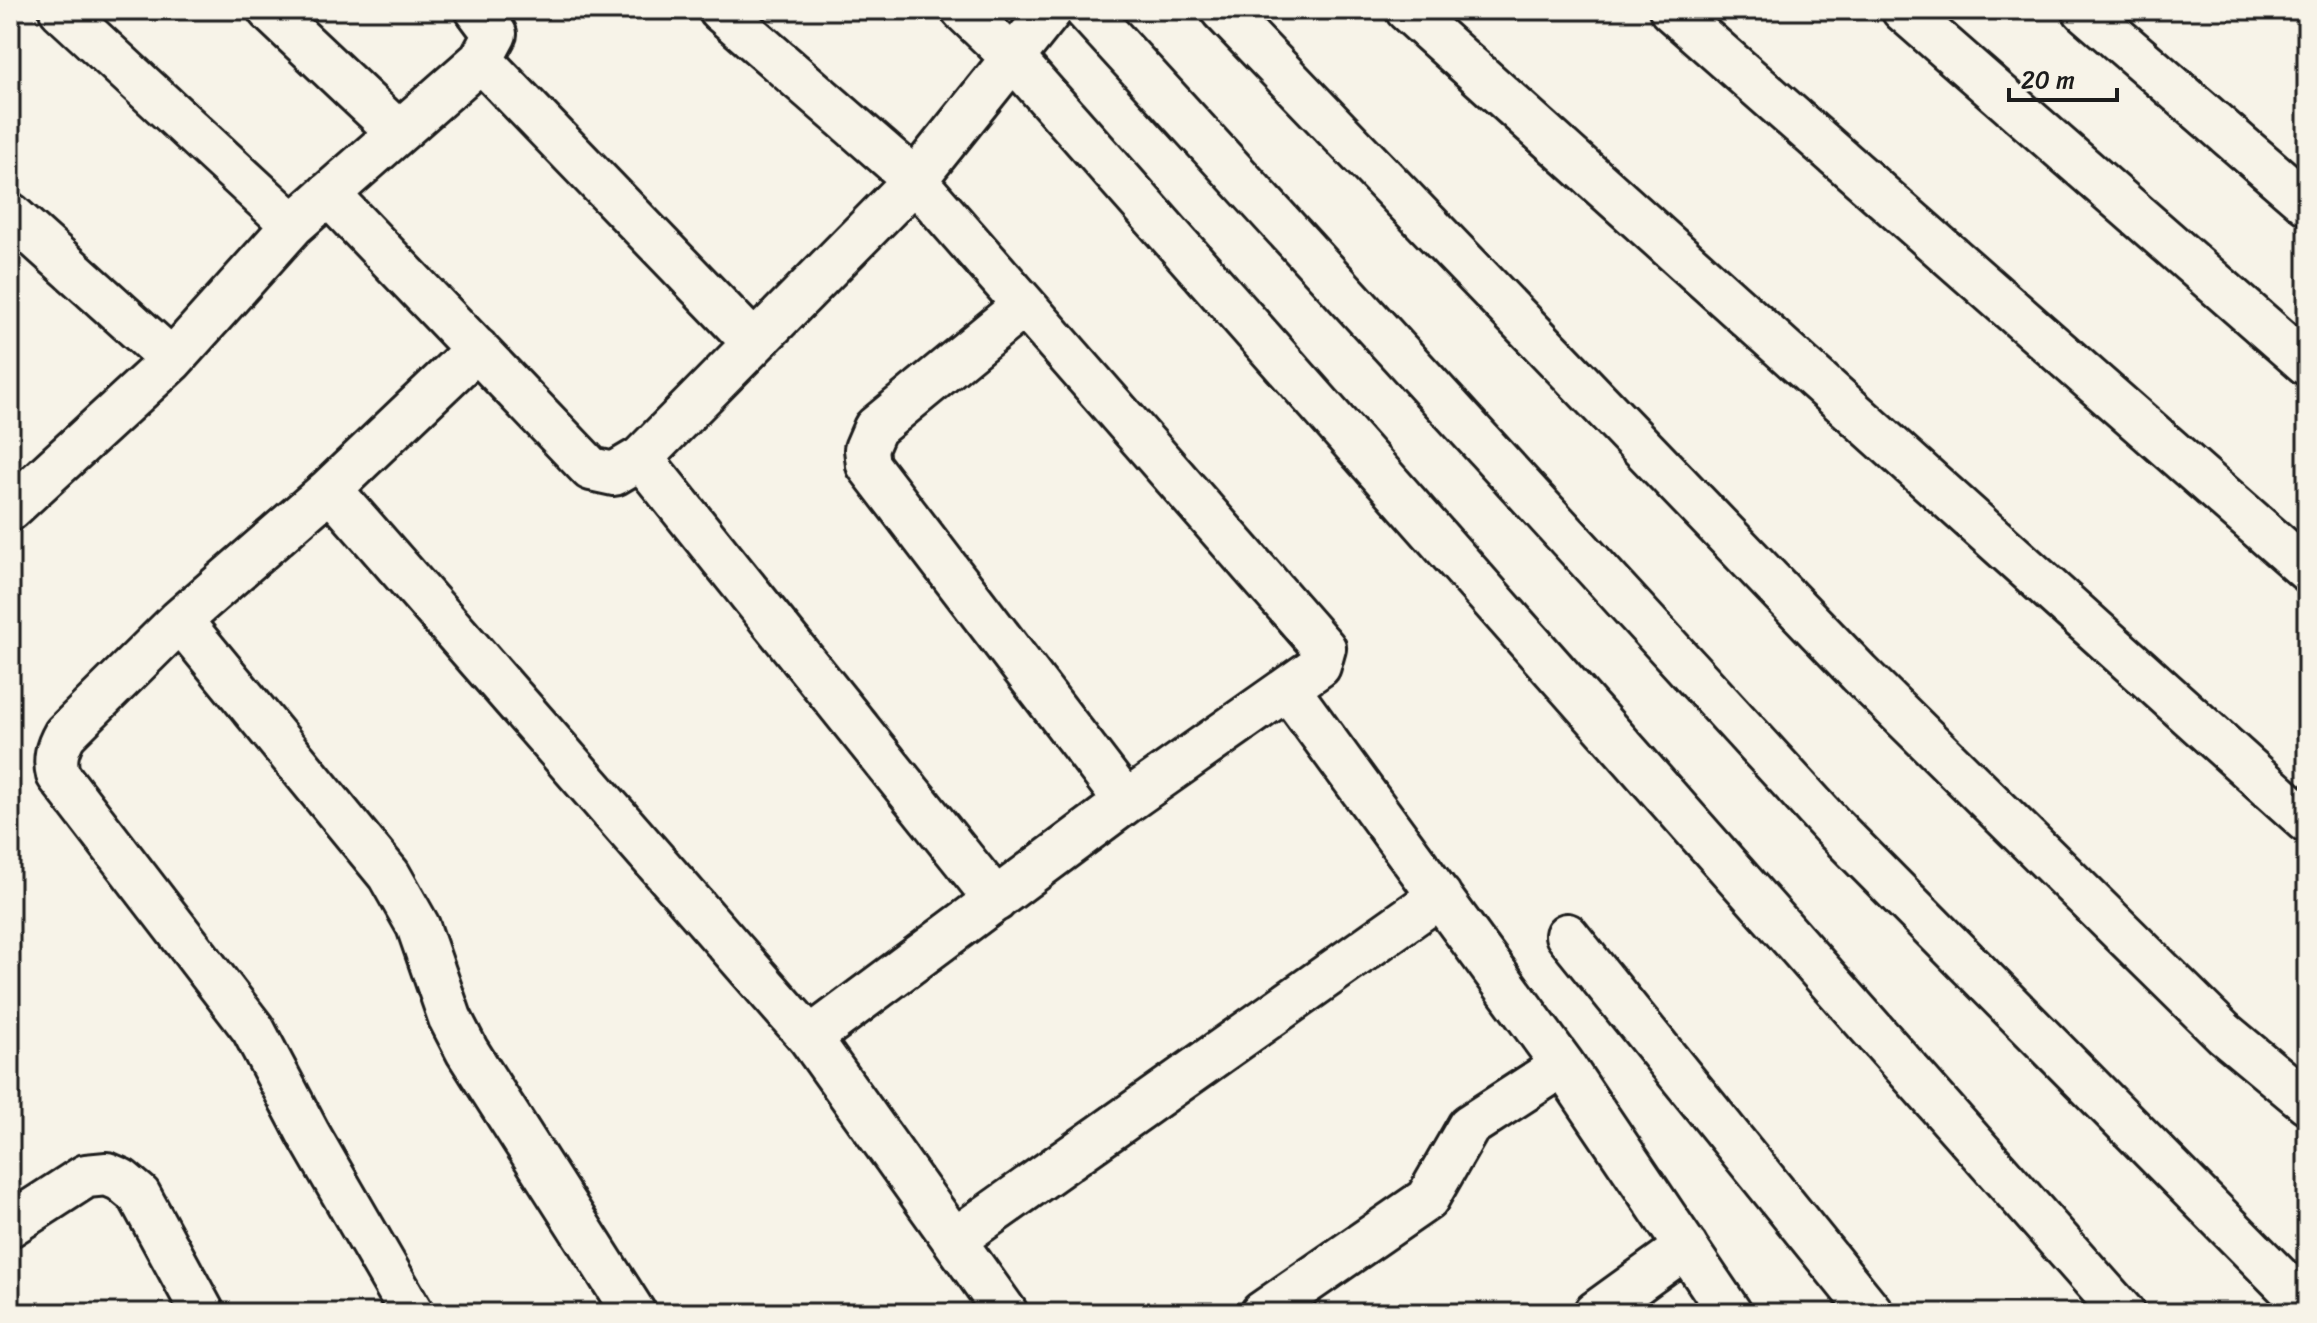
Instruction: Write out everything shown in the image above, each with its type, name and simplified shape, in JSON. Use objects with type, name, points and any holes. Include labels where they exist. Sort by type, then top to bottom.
[{"type":"street","points":[[61,10],[293,225]]},
{"type":"street","points":[[269,10],[398,132]]},
{"type":"street","points":[[10,509],[172,360],[293,225],[481,60],[495,34],[477,10]]},
{"type":"street","points":[[720,10],[915,180],[1322,642],[1322,661],[1288,689],[1126,802],[810,1038]]},
{"type":"street","points":[[963,10],[1013,58],[2123,1313]]},
{"type":"street","points":[[328,194],[591,469],[614,474],[641,458],[915,180],[1051,10]]},
{"type":"street","points":[[1086,10],[1832,826],[2307,1306]]},
{"type":"street","points":[[1222,10],[1859,673],[2224,1033],[2307,1102]]},
{"type":"street","points":[[1407,10],[2307,821]]},
{"type":"street","points":[[1671,10],[2307,570]]},
{"type":"street","points":[[1903,10],[2307,364]]},
{"type":"street","points":[[2084,10],[2307,203]]},
{"type":"street","points":[[481,60],[754,343]]},
{"type":"street","points":[[18,236],[172,360]]},
{"type":"street","points":[[1023,306],[875,428],[866,449],[868,465],[1126,802]]},
{"type":"street","points":[[412,1313],[309,1135],[253,1029],[58,775],[56,756],[65,734],[180,620],[330,489],[477,349]]},
{"type":"street","points":[[641,458],[996,900]]},
{"type":"street","points":[[330,489],[810,1038],[1006,1313]]},
{"type":"street","points":[[180,620],[389,875],[418,926],[450,1018],[467,1051],[634,1313]]},
{"type":"street","points":[[1288,689],[1563,1065],[1730,1313]]},
{"type":"street","points":[[954,1240],[1440,896]]},
{"type":"street","points":[[1567,935],[1872,1313]]},
{"type":"street","points":[[1262,1313],[1427,1199],[1469,1126],[1563,1065]]},
{"type":"street","points":[[10,1225],[86,1176],[107,1174],[114,1177],[139,1195],[203,1313]]},
{"type":"street","points":[[1595,1313],[1686,1247]]}]
